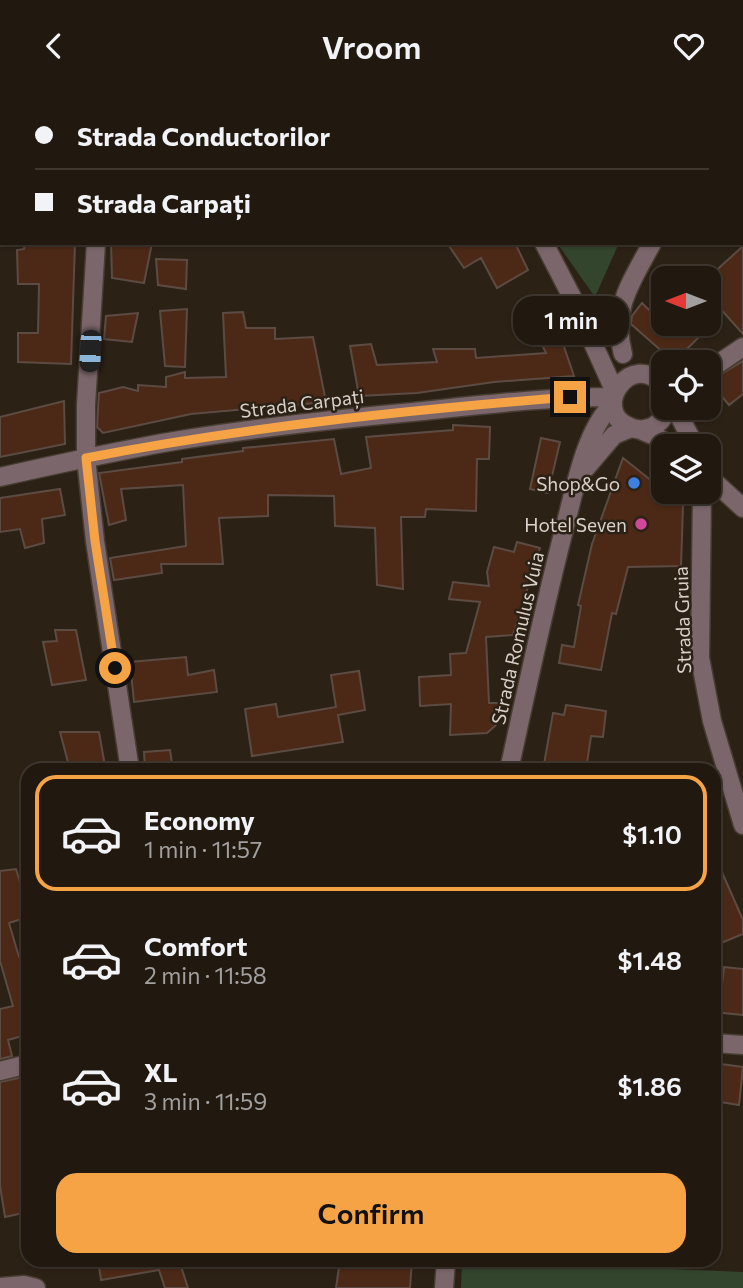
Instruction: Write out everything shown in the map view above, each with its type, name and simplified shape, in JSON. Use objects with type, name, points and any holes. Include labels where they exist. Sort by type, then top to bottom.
[{"type":"street","points":[[96,245],[86,404],[86,458],[95,541],[129,763]]},
{"type":"street","points":[[545,245],[573,299],[614,398],[618,418],[652,434]]},
{"type":"street","points":[[623,354],[618,335],[619,316],[624,299],[651,245]]},
{"type":"street","points":[[573,299],[623,354],[651,377]]},
{"type":"street","points":[[721,362],[743,347]]},
{"type":"street","points":[[614,398],[627,378],[640,374],[648,375]]},
{"type":"street","name":"Strada Carpați","points":[[0,477],[184,439],[289,424],[515,401],[570,397],[614,398]]},
{"type":"street","name":"Strada Romulus Vuia","points":[[511,763],[552,573],[592,433],[614,398]]},
{"type":"street","name":"Strada Romulus Vuia","points":[[580,476],[614,435],[635,428],[646,429],[661,420]]},
{"type":"street","points":[[721,488],[743,508]]},
{"type":"street","name":"Strada Gruia","points":[[702,504],[700,658],[712,721],[743,825]]},
{"type":"street","points":[[721,1043],[743,1045]]},
{"type":"street","points":[[0,1071],[21,1066]]},
{"type":"street","points":[[444,1288],[446,1267]]},
{"type":"street","points":[[1,1281],[36,1288]]},
{"type":"green space","points":[[558,245],[618,245],[595,297]]},
{"type":"green space","points":[[462,1267],[626,1267],[743,1272],[743,1288],[461,1288]]},
{"type":"building","points":[[25,245],[75,245],[71,364],[18,362],[18,333],[38,333],[39,284],[18,284],[17,250],[24,249]]},
{"type":"building","points":[[111,245],[152,245],[144,283],[112,278]]},
{"type":"building","points":[[448,245],[516,245],[528,270],[497,288],[481,258],[464,268]]},
{"type":"building","points":[[743,246],[743,334],[721,309],[721,266]]},
{"type":"building","points":[[156,259],[187,260],[186,289],[158,285]]},
{"type":"building","points":[[642,303],[649,310],[651,308],[651,336],[700,336],[686,350],[660,350],[631,324],[632,316]]},
{"type":"building","points":[[187,309],[185,367],[165,366],[160,311]]},
{"type":"building","points":[[243,312],[246,328],[275,328],[275,339],[313,337],[326,402],[191,414],[103,433],[97,427],[99,393],[123,387],[138,391],[138,385],[166,387],[166,377],[185,372],[185,378],[226,377],[223,313]]},
{"type":"building","points":[[138,313],[132,342],[104,339],[106,316]]},
{"type":"building","points":[[560,335],[574,376],[494,382],[417,393],[359,396],[350,346],[371,344],[377,365],[437,362],[433,349],[475,349],[476,358],[546,353],[539,338]]},
{"type":"building","points":[[743,361],[743,394],[729,405],[721,395],[721,374]]},
{"type":"building","points":[[64,401],[65,444],[0,457],[0,417]]},
{"type":"building","points":[[453,425],[490,427],[489,459],[477,459],[476,511],[426,509],[425,517],[401,517],[403,589],[377,585],[375,528],[335,526],[334,496],[268,495],[268,516],[219,518],[223,564],[161,564],[162,573],[114,580],[110,558],[186,546],[183,485],[121,489],[126,520],[109,525],[99,473],[182,462],[182,459],[243,451],[243,448],[334,439],[341,474],[371,468],[366,437],[453,430]]},
{"type":"building","points":[[541,438],[560,442],[548,493],[530,489]]},
{"type":"building","points":[[623,458],[651,480],[651,504],[683,506],[681,566],[628,567],[616,614],[612,613],[601,670],[559,663],[562,645],[574,647],[581,606],[578,605],[592,544]]},
{"type":"building","points":[[60,489],[65,515],[42,519],[44,543],[25,548],[20,529],[0,532],[0,498]]},
{"type":"building","points":[[517,542],[540,548],[513,635],[486,637],[489,703],[499,703],[496,725],[487,733],[450,735],[451,704],[420,706],[419,677],[451,675],[450,654],[466,653],[480,602],[449,599],[453,582],[489,586],[487,572],[494,547],[514,552]]},
{"type":"building","points":[[55,630],[76,630],[86,680],[52,685],[43,642],[57,641]]},
{"type":"building","points":[[186,657],[188,675],[214,670],[217,692],[134,702],[130,662]]},
{"type":"building","points":[[359,671],[365,710],[338,715],[343,742],[252,756],[245,709],[276,704],[278,717],[336,707],[331,675]]},
{"type":"building","points":[[566,705],[606,711],[603,737],[591,736],[587,763],[544,763],[553,713],[564,715]]},
{"type":"building","points":[[60,732],[99,732],[104,763],[68,763]]},
{"type":"building","points":[[170,750],[172,763],[145,763],[144,752]]},
{"type":"building","points":[[16,869],[21,886],[21,919],[9,923],[19,957],[21,956],[21,1036],[8,1040],[12,1056],[0,1059],[0,1009],[13,1006],[0,961],[0,871]]},
{"type":"building","points":[[721,870],[743,920],[743,934],[721,943]]},
{"type":"building","points":[[724,967],[743,969],[743,1015],[721,1013]]},
{"type":"building","points":[[721,1064],[743,1067],[739,1105],[721,1102]]},
{"type":"building","points":[[21,1078],[21,1214],[5,1217],[0,1186],[0,1082]]},
{"type":"building","points":[[99,1267],[181,1267],[188,1288],[165,1288],[159,1270],[101,1280]]},
{"type":"building","points":[[339,1267],[412,1267],[410,1288],[336,1288]]},
{"type":"place","name":"Shop&Go","points":[[634,483]]},
{"type":"place","name":"Hotel Seven","points":[[641,524]]},
{"type":"route","points":[[115,668],[95,541],[86,458],[184,439],[289,424],[570,397]]}]
